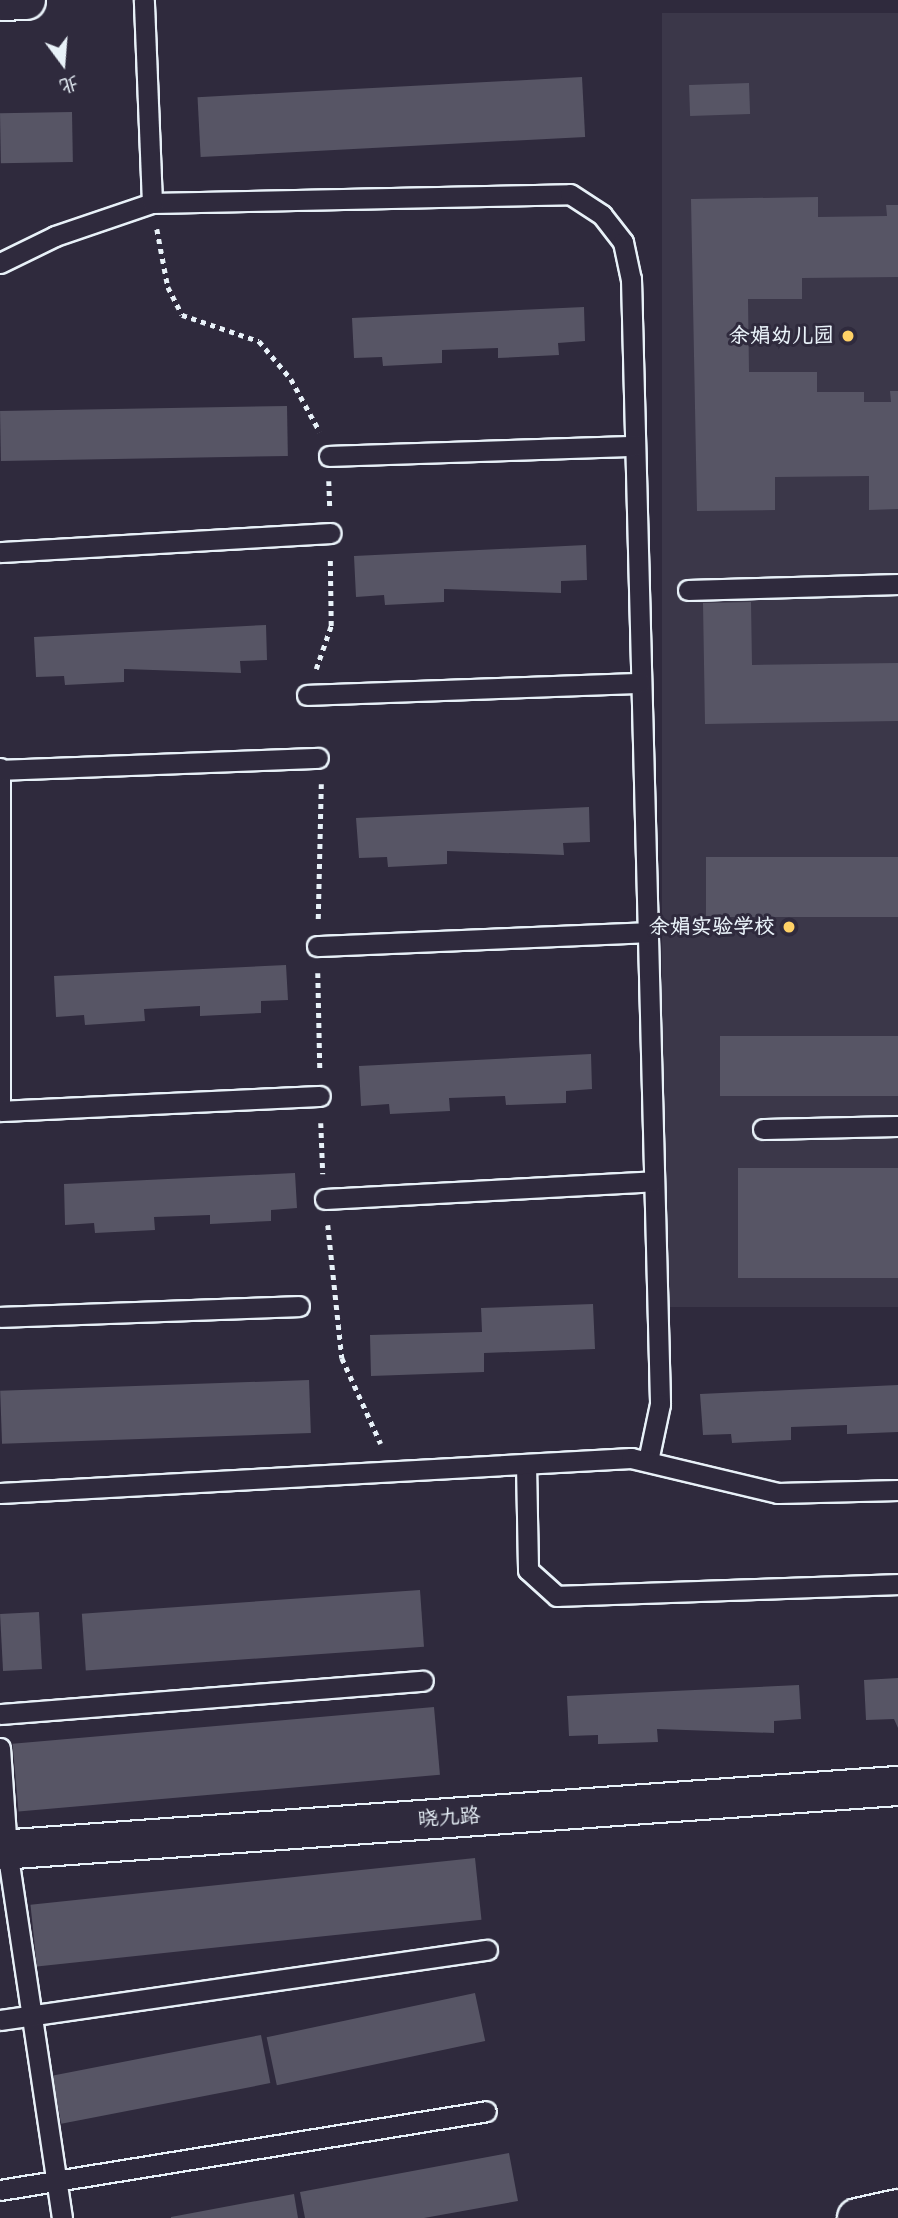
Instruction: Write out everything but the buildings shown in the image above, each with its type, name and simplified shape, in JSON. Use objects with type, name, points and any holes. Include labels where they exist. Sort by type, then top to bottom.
[{"type":"street","points":[[0,1],[26,0]]},
{"type":"street","name":"晓九路","points":[[3,1850],[898,1786]]},
{"type":"street","points":[[857,2218],[898,2209]]},
{"type":"lane","points":[[144,0],[152,203]]},
{"type":"lane","points":[[0,264],[55,236],[152,203],[570,194],[601,215],[624,242],[631,279],[660,1404],[648,1461]]},
{"type":"lane","points":[[329,456],[635,446]]},
{"type":"lane","points":[[0,552],[330,533]]},
{"type":"lane","points":[[688,590],[898,584]]},
{"type":"lane","points":[[307,695],[641,683]]},
{"type":"lane","points":[[318,758],[0,769],[0,1110],[320,1096]]},
{"type":"lane","points":[[317,946],[648,932]]},
{"type":"lane","points":[[763,1129],[898,1126]]},
{"type":"lane","points":[[325,1199],[654,1181]]},
{"type":"lane","points":[[0,1317],[299,1306]]},
{"type":"lane","points":[[0,1493],[526,1464],[648,1461],[778,1493],[898,1490]]},
{"type":"lane","points":[[526,1464],[528,1570],[557,1597],[898,1584]]},
{"type":"lane","points":[[0,1714],[423,1681]]},
{"type":"lane","points":[[0,1748],[3,1850],[32,2015],[62,2218]]},
{"type":"lane","points":[[0,2020],[487,1950]]},
{"type":"lane","points":[[0,2190],[486,2111]]},
{"type":"path","points":[[152,203],[167,287],[182,315],[258,341],[291,379],[329,456],[331,626],[307,695]]},
{"type":"path","points":[[318,758],[317,946],[320,1096],[325,1199],[342,1358],[355,1400],[397,1472]]},
{"type":"shaded area","name":"余娟实验学校","points":[[662,13],[898,13],[898,1307],[662,1307]]},
{"type":"place","name":"余娟幼儿园","points":[[848,336]]},
{"type":"place","name":"余娟实验学校","points":[[789,927]]}]
